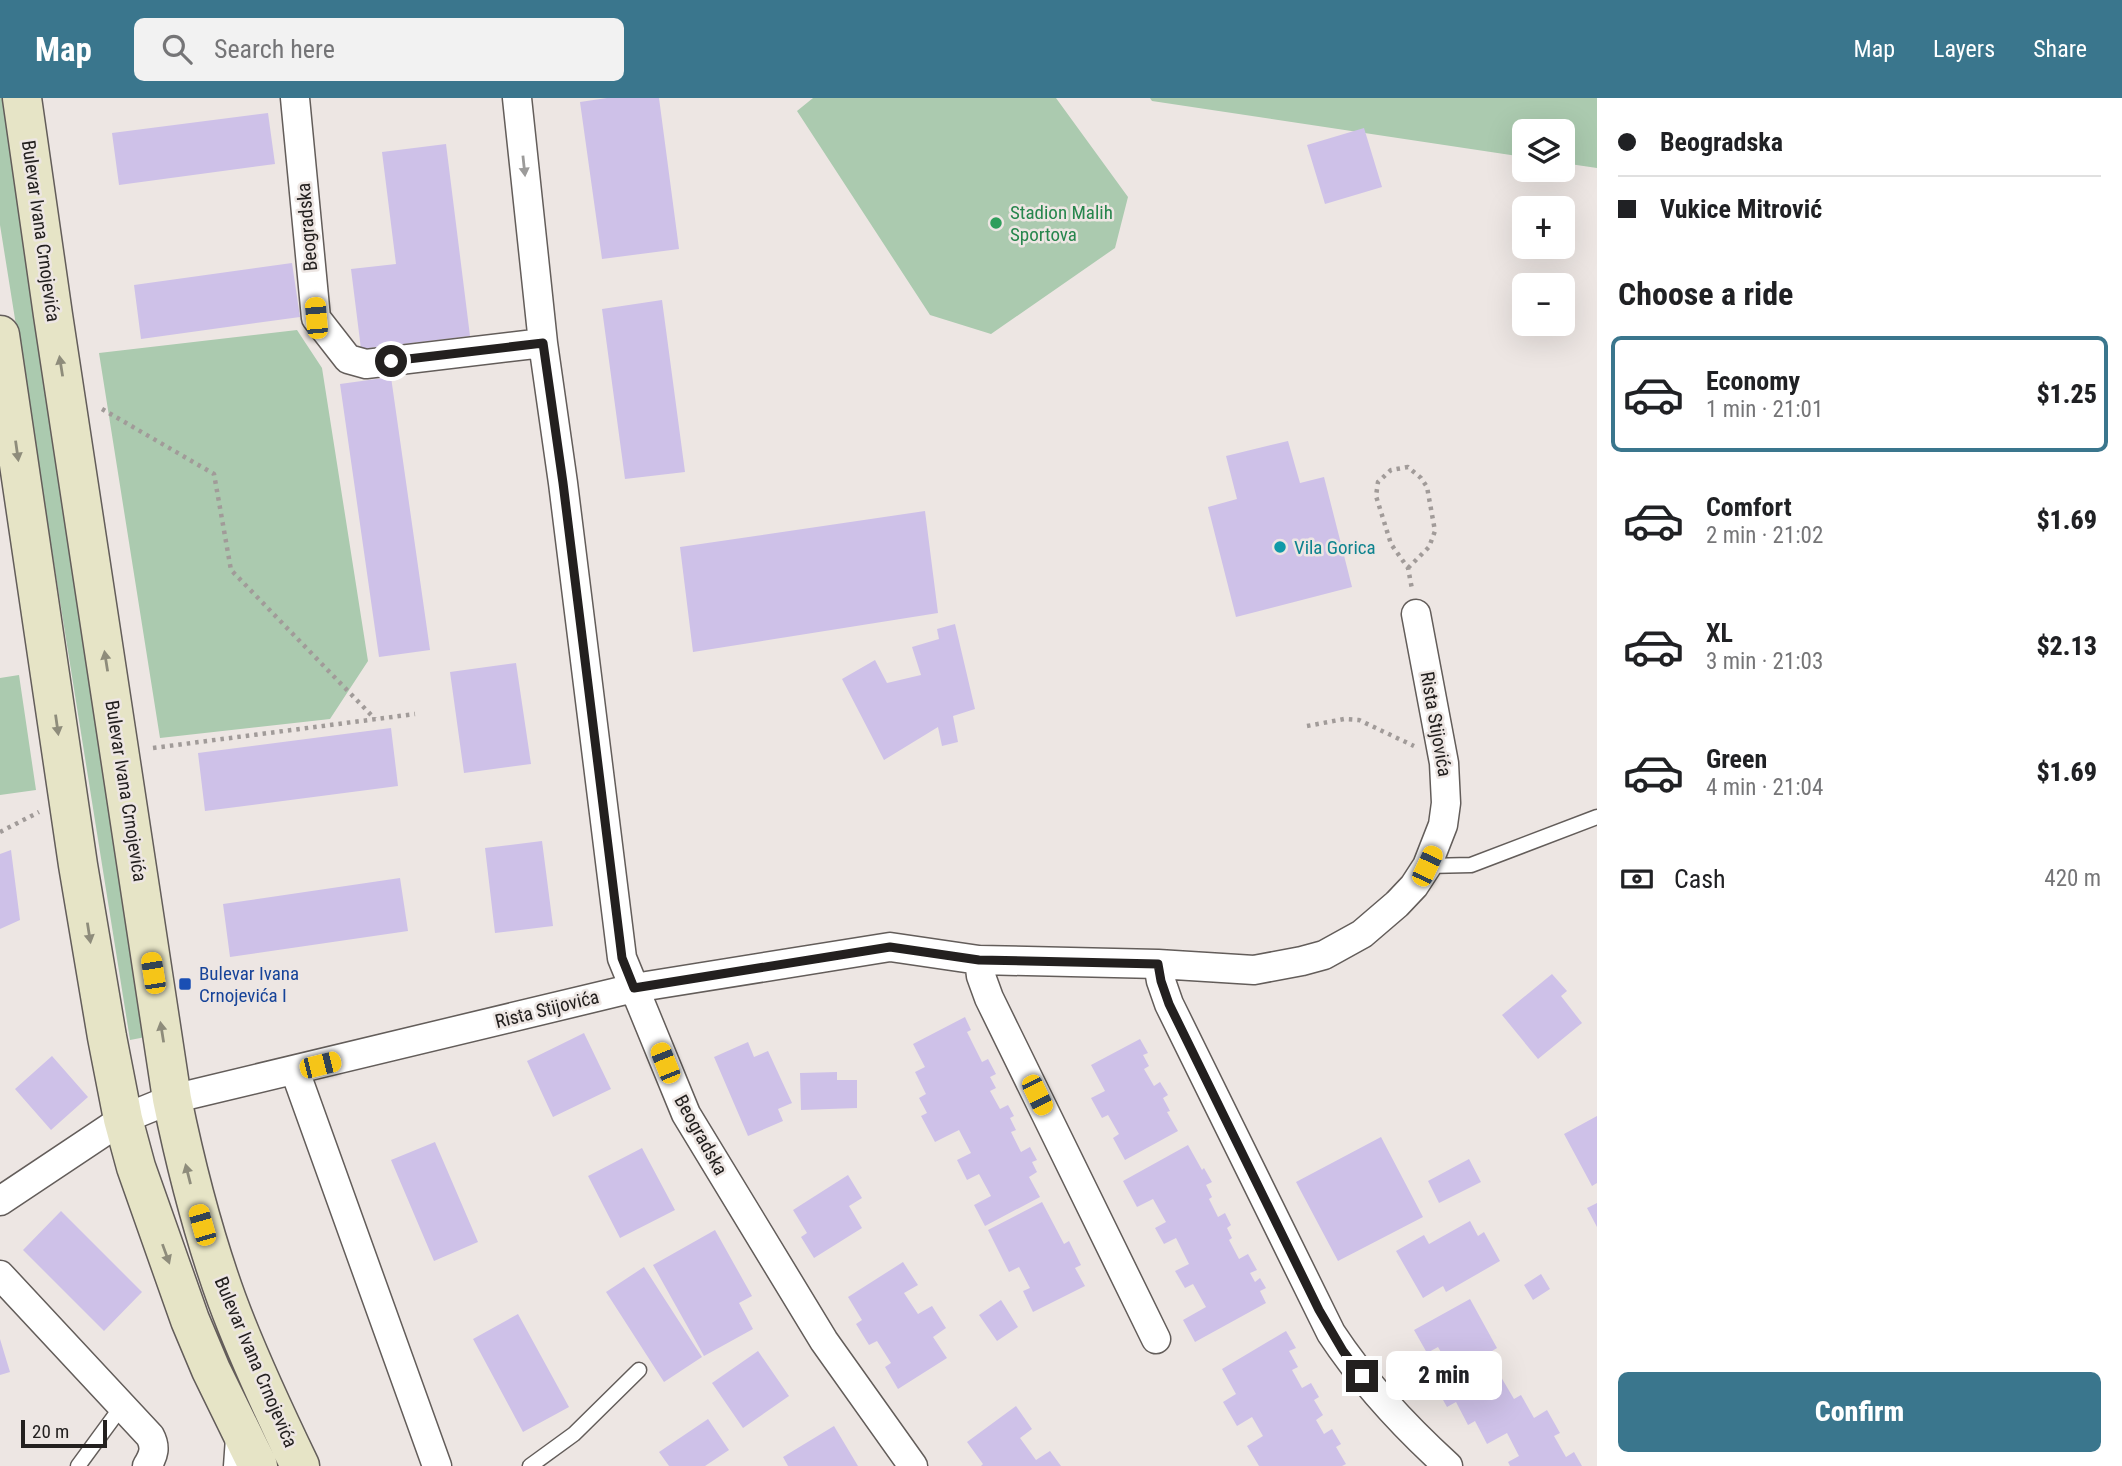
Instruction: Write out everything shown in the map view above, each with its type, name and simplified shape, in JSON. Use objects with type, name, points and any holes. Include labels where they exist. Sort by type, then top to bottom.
[{"type":"main road","name":"Bulevar Ivana Crnojevića","points":[[22,98],[172,1099],[188,1174],[226,1299],[249,1357],[300,1466]]},
{"type":"main road","name":"Bulevar Ivana Crnojevića","points":[[0,335],[3,373],[78,865],[123,1119],[140,1179],[190,1320],[258,1466]]},
{"type":"street","name":"Beogradska","points":[[295,98],[316,318],[348,359],[366,364],[543,343]]},
{"type":"street","name":"Beogradska","points":[[517,98],[543,343],[622,958],[686,1114],[824,1341],[913,1466]]},
{"type":"street","name":"Rista Stijovića","points":[[0,1201],[123,1119],[172,1099],[634,988],[890,947],[979,960],[1158,964],[1254,971],[1324,954],[1352,940],[1379,921],[1414,886],[1427,866],[1443,825],[1446,783],[1442,751],[1416,614]]},
{"type":"street","points":[[979,960],[981,976],[989,998],[1156,1339]]},
{"type":"street","points":[[1158,964],[1169,1004],[1332,1333],[1362,1376],[1411,1432],[1448,1466]]},
{"type":"street","points":[[295,1071],[437,1466]]},
{"type":"street","points":[[0,1275],[146,1431],[154,1448],[148,1466]]},
{"type":"lane","points":[[1427,866],[1471,865],[1597,817]]},
{"type":"lane","points":[[530,1466],[574,1434],[639,1370]]},
{"type":"lane","points":[[78,1466],[122,1406]]},
{"type":"lane","points":[[231,1466],[235,1419]]},
{"type":"path","points":[[102,409],[214,474],[231,570],[375,719]]},
{"type":"path","points":[[1408,568],[1429,547],[1435,531],[1427,487],[1408,467],[1391,470],[1378,482],[1376,496],[1391,544],[1408,568],[1416,614]]},
{"type":"path","points":[[152,748],[415,714]]},
{"type":"path","points":[[1307,726],[1344,719],[1359,720],[1419,748],[1442,751]]},
{"type":"path","points":[[0,832],[46,809]]},
{"type":"green space","points":[[0,98],[151,1036],[130,1040],[0,225]]},
{"type":"green space","name":"Stadion Malih Sportova","points":[[813,98],[1056,98],[1128,197],[1115,248],[991,334],[930,315],[797,111]]},
{"type":"green space","points":[[1150,98],[1597,98],[1597,168],[1575,165],[1575,119],[1512,119],[1512,155],[1152,101]]},
{"type":"green space","points":[[297,330],[322,368],[368,661],[330,719],[160,738],[99,353]]},
{"type":"green space","points":[[19,675],[36,790],[0,795],[0,678]]},
{"type":"building","points":[[607,98],[659,98],[679,249],[602,259],[580,102]]},
{"type":"building","points":[[268,113],[275,164],[119,185],[112,133]]},
{"type":"building","points":[[1364,128],[1382,187],[1325,204],[1307,145]]},
{"type":"building","points":[[446,144],[470,336],[361,349],[351,269],[396,264],[382,152]]},
{"type":"building","points":[[292,263],[300,317],[141,339],[134,285]]},
{"type":"building","points":[[662,300],[685,472],[625,479],[602,309]]},
{"type":"building","points":[[391,377],[430,650],[379,657],[340,384]]},
{"type":"building","name":"Vila Gorica","points":[[1288,441],[1300,483],[1324,477],[1352,587],[1236,617],[1208,507],[1237,499],[1226,456]]},
{"type":"building","points":[[925,511],[938,613],[693,652],[680,547]]},
{"type":"building","points":[[955,624],[975,709],[953,716],[958,742],[942,746],[938,727],[884,760],[842,679],[875,660],[887,683],[921,675],[912,647],[939,639],[937,629]]},
{"type":"building","points":[[516,663],[531,764],[464,773],[450,672]]},
{"type":"building","points":[[391,728],[398,786],[205,811],[198,753]]},
{"type":"building","points":[[542,841],[553,926],[495,933],[485,848]]},
{"type":"building","points":[[11,850],[20,920],[0,929],[0,854]]},
{"type":"building","points":[[400,878],[408,931],[230,957],[223,904]]},
{"type":"building","points":[[1552,974],[1567,991],[1561,996],[1582,1023],[1538,1059],[1502,1015]]},
{"type":"building","points":[[965,1017],[971,1030],[967,1032],[982,1062],[988,1059],[996,1074],[990,1077],[996,1088],[990,1091],[1000,1109],[1008,1105],[1014,1116],[1010,1118],[1016,1130],[1011,1132],[1021,1152],[1030,1147],[1037,1160],[1032,1162],[1037,1172],[1029,1177],[1040,1197],[985,1226],[974,1205],[991,1196],[979,1174],[967,1180],[957,1160],[971,1153],[959,1130],[935,1142],[921,1116],[927,1113],[919,1098],[926,1094],[915,1072],[925,1067],[913,1044]]},
{"type":"building","points":[[584,1033],[611,1089],[553,1117],[527,1061]]},
{"type":"building","points":[[1140,1039],[1148,1053],[1143,1055],[1149,1066],[1144,1069],[1154,1086],[1160,1082],[1168,1095],[1163,1098],[1170,1111],[1167,1112],[1178,1131],[1125,1160],[1113,1138],[1119,1134],[1108,1115],[1102,1118],[1091,1098],[1105,1091],[1091,1065]]},
{"type":"building","points":[[748,1042],[754,1057],[768,1051],[792,1103],[778,1109],[783,1121],[748,1136],[714,1057]]},
{"type":"building","points":[[52,1056],[88,1097],[51,1130],[15,1089]]},
{"type":"building","points":[[837,1072],[837,1080],[857,1080],[857,1108],[801,1110],[800,1073]]},
{"type":"building","points":[[1597,1116],[1597,1183],[1592,1186],[1564,1134]]},
{"type":"building","points":[[1381,1137],[1423,1217],[1338,1261],[1296,1182]]},
{"type":"building","points":[[435,1142],[478,1242],[434,1261],[391,1160]]},
{"type":"building","points":[[1188,1145],[1212,1182],[1206,1185],[1212,1197],[1209,1199],[1218,1217],[1225,1213],[1231,1225],[1227,1228],[1232,1238],[1229,1240],[1239,1259],[1248,1254],[1257,1270],[1250,1273],[1255,1282],[1260,1278],[1266,1288],[1260,1291],[1266,1303],[1195,1342],[1183,1320],[1206,1307],[1193,1284],[1185,1288],[1175,1271],[1189,1264],[1176,1238],[1164,1244],[1155,1228],[1166,1222],[1153,1199],[1137,1207],[1123,1181]]},
{"type":"building","points":[[642,1148],[675,1210],[620,1238],[588,1176]]},
{"type":"building","points":[[1469,1159],[1481,1182],[1439,1203],[1428,1181]]},
{"type":"building","points":[[848,1175],[862,1198],[849,1206],[862,1228],[814,1258],[801,1237],[807,1233],[793,1210]]},
{"type":"building","points":[[1042,1202],[1064,1244],[1069,1241],[1081,1265],[1075,1268],[1085,1286],[1033,1312],[1023,1291],[1030,1288],[1019,1267],[1009,1272],[988,1230]]},
{"type":"building","points":[[1597,1203],[1597,1227],[1587,1208]]},
{"type":"building","points":[[61,1211],[142,1292],[104,1331],[23,1250]]},
{"type":"building","points":[[1470,1221],[1478,1236],[1484,1232],[1500,1261],[1446,1292],[1443,1286],[1423,1298],[1396,1251],[1424,1235],[1429,1244]]},
{"type":"building","points":[[715,1230],[752,1296],[739,1303],[753,1329],[704,1356],[653,1265]]},
{"type":"building","points":[[903,1262],[918,1285],[904,1293],[918,1314],[932,1306],[946,1328],[933,1337],[947,1358],[898,1389],[885,1367],[891,1363],[877,1341],[869,1345],[856,1324],[862,1320],[848,1297]]},
{"type":"building","points":[[644,1267],[702,1357],[664,1382],[606,1292]]},
{"type":"building","points":[[1541,1274],[1550,1289],[1533,1300],[1524,1285]]},
{"type":"building","points":[[1470,1299],[1497,1348],[1482,1357],[1495,1380],[1501,1377],[1514,1399],[1521,1395],[1534,1418],[1547,1410],[1560,1433],[1554,1436],[1566,1457],[1574,1452],[1582,1466],[1510,1466],[1508,1462],[1519,1456],[1507,1433],[1487,1444],[1475,1421],[1468,1425],[1456,1402],[1447,1407],[1434,1384],[1453,1373],[1438,1347],[1427,1353],[1414,1330]]},
{"type":"building","points":[[1001,1300],[1018,1327],[997,1341],[979,1315]]},
{"type":"building","points":[[518,1314],[569,1407],[523,1432],[473,1339]]},
{"type":"building","points":[[1286,1331],[1296,1348],[1289,1351],[1298,1367],[1292,1370],[1302,1388],[1311,1383],[1319,1397],[1314,1400],[1323,1415],[1316,1420],[1324,1434],[1332,1429],[1341,1444],[1336,1447],[1346,1464],[1342,1466],[1259,1466],[1247,1446],[1263,1436],[1252,1417],[1237,1426],[1223,1402],[1236,1394],[1222,1369]]},
{"type":"building","points":[[0,1339],[10,1372],[0,1375]]},
{"type":"building","points":[[758,1351],[789,1396],[743,1428],[712,1383]]},
{"type":"building","points":[[1016,1406],[1032,1429],[1020,1438],[1036,1460],[1050,1451],[1061,1466],[981,1466],[983,1464],[967,1442]]},
{"type":"building","points":[[708,1419],[729,1450],[705,1466],[669,1466],[659,1452]]},
{"type":"building","points":[[834,1426],[858,1466],[788,1466],[783,1457]]},
{"type":"place","name":"Stadion Malih Sportova","points":[[996,223]]},
{"type":"place","name":"Vila Gorica","points":[[1280,547]]},
{"type":"place","name":"Bulevar Ivana Crnojevića I","points":[[185,984]]},
{"type":"route","points":[[391,361],[543,343],[622,958],[634,988],[890,947],[979,960],[1158,964],[1158,972],[1169,1004],[1319,1310],[1343,1351],[1362,1376]]}]
